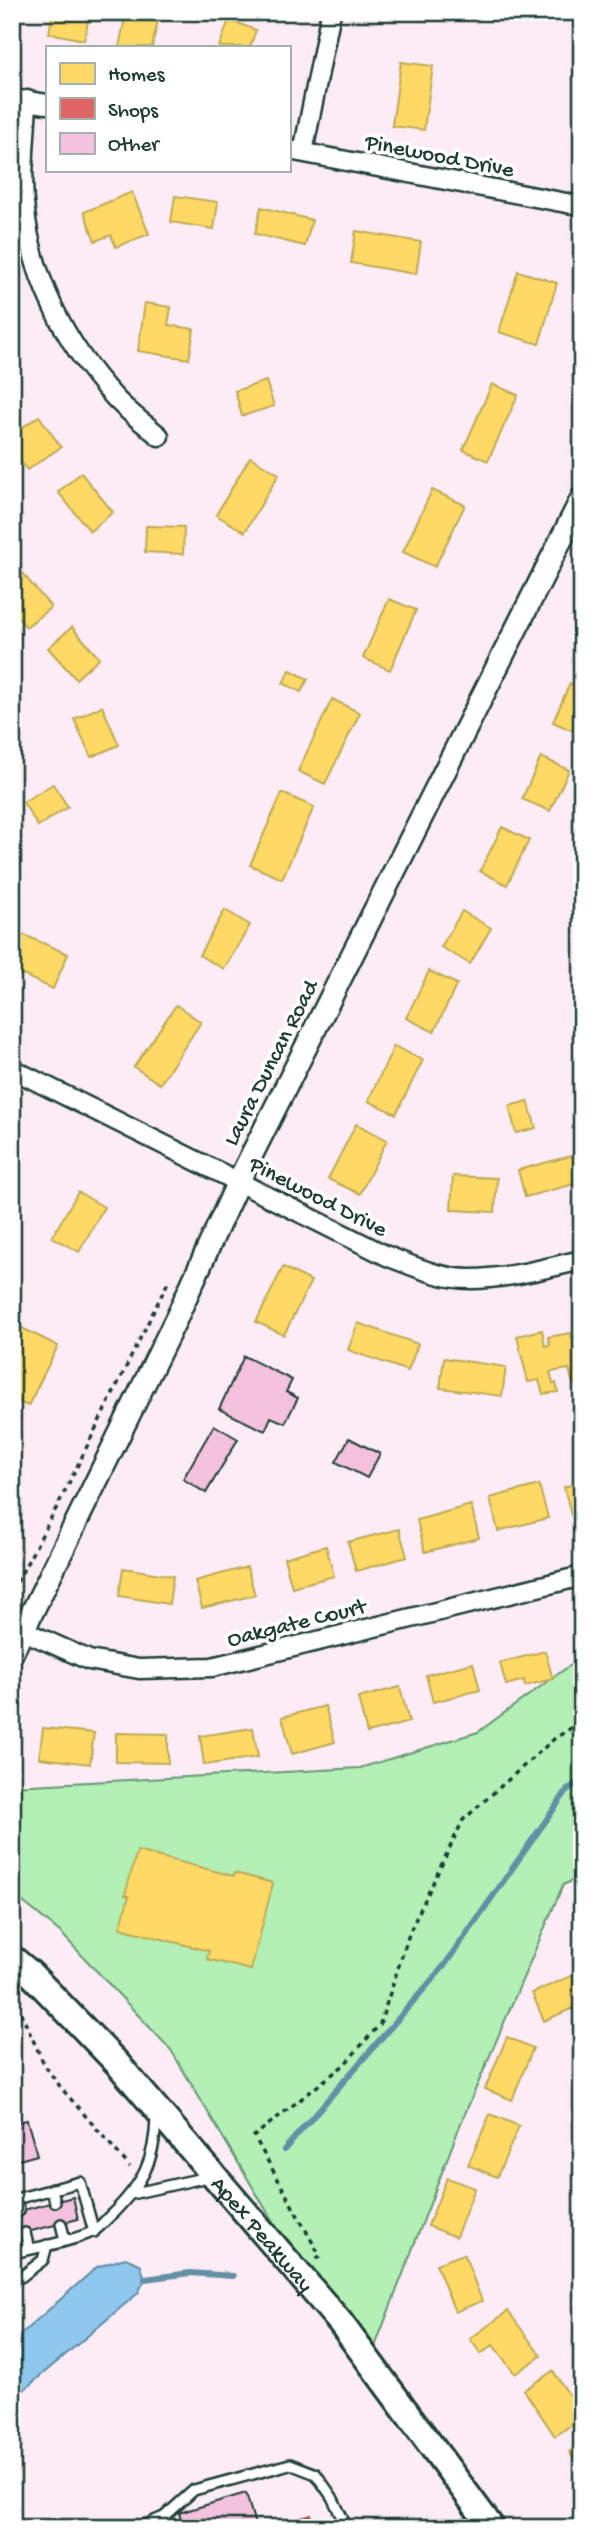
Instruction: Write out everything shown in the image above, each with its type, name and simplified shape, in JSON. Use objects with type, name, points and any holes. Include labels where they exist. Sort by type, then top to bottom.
[{"type":"main road","name":"Apex Peakway","points":[[12,1958],[30,1973],[107,2053],[340,2322],[492,2528]]},
{"type":"street","points":[[296,151],[331,12]]},
{"type":"street","points":[[46,104],[20,99],[24,204],[38,270],[69,338],[92,372],[117,400],[159,436]]},
{"type":"street","name":"Pinewood Drive","points":[[296,151],[582,206]]},
{"type":"street","name":"Laura Duncan Road","points":[[12,1653],[176,1320],[238,1182],[582,498]]},
{"type":"street","name":"Pinewood Drive","points":[[12,1069],[387,1256],[445,1276],[470,1279],[520,1273],[582,1260]]},
{"type":"street","name":"Oakgate Court","points":[[24,1630],[89,1660],[139,1669],[212,1667],[582,1576]]},
{"type":"lane","points":[[12,2253],[94,2232],[131,2194],[149,2164],[155,2138],[156,2109]]},
{"type":"lane","points":[[131,2194],[214,2176]]},
{"type":"lane","points":[[19,2211],[14,2199],[80,2182],[94,2232]]},
{"type":"lane","points":[[52,2189],[55,2202]]},
{"type":"lane","points":[[61,2224],[65,2240]]},
{"type":"lane","points":[[25,2233],[29,2249]]},
{"type":"lane","points":[[21,2277],[43,2260],[47,2245]]},
{"type":"lane","points":[[138,2528],[164,2517],[194,2490],[290,2463],[316,2474],[332,2497],[347,2528]]},
{"type":"lane","points":[[164,2517],[167,2528]]},
{"type":"path","points":[[12,1591],[171,1275]]},
{"type":"path","points":[[299,2275],[320,2256],[254,2136],[344,2066],[380,2024],[410,1931],[463,1821],[554,1739],[582,1721]]},
{"type":"path","points":[[12,1994],[46,2066],[62,2089],[132,2170]]},
{"type":"green space","points":[[582,1660],[582,1876],[563,1885],[461,2123],[369,2362],[318,2297],[171,2050],[60,1932],[12,1893],[12,1786],[360,1768],[478,1732],[569,1666]]},
{"type":"water","points":[[125,2258],[140,2264],[145,2279],[138,2293],[12,2400],[12,2342],[97,2267]]},
{"type":"building: Homes","points":[[53,12],[90,12],[84,40],[49,33]]},
{"type":"building: Homes","points":[[126,14],[158,20],[152,46],[119,46]]},
{"type":"building: Homes","points":[[229,20],[256,30],[250,46],[219,46]]},
{"type":"building: Homes","points":[[401,62],[433,66],[424,130],[392,126]]},
{"type":"building: Homes","points":[[132,192],[149,234],[116,247],[111,235],[95,241],[84,212]]},
{"type":"building: Homes","points":[[175,196],[218,202],[214,229],[171,222]]},
{"type":"building: Homes","points":[[261,207],[312,220],[305,246],[255,234]]},
{"type":"building: Homes","points":[[356,231],[421,242],[416,274],[351,263]]},
{"type":"building: Homes","points":[[518,271],[557,283],[539,344],[499,332]]},
{"type":"building: Homes","points":[[145,303],[171,307],[168,325],[194,329],[189,359],[138,351]]},
{"type":"building: Homes","points":[[266,381],[274,406],[242,416],[235,391]]},
{"type":"building: Homes","points":[[492,384],[518,395],[488,461],[463,450]]},
{"type":"building: Homes","points":[[39,416],[61,447],[27,470],[12,449],[12,435]]},
{"type":"building: Homes","points":[[250,457],[279,474],[245,532],[216,515]]},
{"type":"building: Homes","points":[[81,473],[113,512],[90,531],[58,492]]},
{"type":"building: Homes","points":[[432,490],[465,505],[435,567],[403,552]]},
{"type":"building: Homes","points":[[146,526],[184,527],[183,554],[145,552]]},
{"type":"building: Homes","points":[[12,561],[51,607],[26,627],[12,610]]},
{"type":"building: Homes","points":[[389,599],[416,610],[390,670],[363,658]]},
{"type":"building: Homes","points":[[72,627],[99,658],[76,679],[48,648]]},
{"type":"building: Homes","points":[[290,670],[308,679],[301,692],[283,683]]},
{"type":"building: Homes","points":[[570,683],[582,689],[582,735],[553,722]]},
{"type":"building: Homes","points":[[332,699],[360,713],[325,784],[298,771]]},
{"type":"building: Homes","points":[[102,706],[119,745],[91,757],[74,719]]},
{"type":"building: Homes","points":[[541,757],[569,770],[550,811],[522,799]]},
{"type":"building: Homes","points":[[53,784],[68,807],[38,826],[23,802]]},
{"type":"building: Homes","points":[[282,793],[314,807],[282,879],[250,865]]},
{"type":"building: Homes","points":[[502,827],[529,840],[507,885],[480,871]]},
{"type":"building: Homes","points":[[225,910],[250,925],[224,969],[199,955]]},
{"type":"building: Homes","points":[[462,911],[491,928],[470,964],[441,947]]},
{"type":"building: Homes","points":[[22,934],[68,954],[53,989],[12,970],[12,955]]},
{"type":"building: Homes","points":[[429,971],[457,984],[434,1032],[406,1018]]},
{"type":"building: Homes","points":[[176,1005],[201,1022],[160,1084],[134,1067]]},
{"type":"building: Homes","points":[[394,1046],[423,1060],[396,1114],[368,1101]]},
{"type":"building: Homes","points":[[528,1101],[536,1128],[516,1133],[509,1106]]},
{"type":"building: Homes","points":[[356,1124],[387,1140],[360,1194],[328,1179]]},
{"type":"building: Homes","points":[[582,1153],[582,1182],[525,1197],[518,1170]]},
{"type":"building: Homes","points":[[453,1176],[497,1178],[495,1212],[451,1210]]},
{"type":"building: Homes","points":[[78,1192],[104,1207],[79,1252],[52,1237]]},
{"type":"building: Homes","points":[[283,1267],[311,1281],[284,1335],[256,1322]]},
{"type":"building: Homes","points":[[12,1323],[58,1346],[28,1406],[12,1399]]},
{"type":"building: Homes","points":[[358,1323],[418,1344],[408,1371],[348,1350]]},
{"type":"building: Homes","points":[[542,1330],[545,1346],[550,1345],[548,1337],[571,1333],[572,1339],[582,1340],[582,1382],[573,1384],[569,1369],[550,1372],[558,1392],[543,1394],[539,1380],[528,1382],[517,1336]]},
{"type":"building: Homes","points":[[444,1358],[506,1367],[502,1396],[440,1388]]},
{"type":"building: Homes","points":[[582,1482],[582,1512],[571,1515],[564,1487]]},
{"type":"building: Homes","points":[[539,1485],[548,1518],[498,1531],[490,1498]]},
{"type":"building: Homes","points":[[471,1505],[479,1538],[425,1552],[417,1520]]},
{"type":"building: Homes","points":[[399,1529],[407,1557],[356,1571],[348,1542]]},
{"type":"building: Homes","points":[[326,1546],[334,1576],[292,1587],[284,1558]]},
{"type":"building: Homes","points":[[247,1567],[255,1595],[202,1608],[195,1581]]},
{"type":"building: Homes","points":[[123,1568],[173,1576],[169,1604],[119,1596]]},
{"type":"building: Homes","points":[[545,1651],[553,1679],[525,1686],[524,1680],[506,1685],[500,1663]]},
{"type":"building: Homes","points":[[473,1663],[480,1690],[433,1702],[426,1675]]},
{"type":"building: Homes","points":[[400,1687],[409,1722],[367,1733],[358,1698]]},
{"type":"building: Homes","points":[[325,1706],[335,1742],[292,1754],[282,1717]]},
{"type":"building: Homes","points":[[43,1728],[94,1733],[90,1764],[39,1758]]},
{"type":"building: Homes","points":[[253,1728],[258,1757],[204,1765],[200,1736]]},
{"type":"building: Homes","points":[[116,1733],[168,1734],[168,1763],[116,1762]]},
{"type":"building: Homes","points":[[137,1851],[234,1876],[235,1873],[273,1883],[251,1970],[207,1959],[209,1951],[120,1928],[129,1896],[125,1895]]},
{"type":"building: Homes","points":[[582,1971],[582,2004],[544,2021],[532,1993]]},
{"type":"building: Homes","points":[[507,2037],[533,2048],[512,2100],[485,2089]]},
{"type":"building: Homes","points":[[490,2114],[519,2126],[497,2177],[468,2165]]},
{"type":"building: Homes","points":[[447,2178],[475,2188],[456,2237],[428,2226]]},
{"type":"building: Homes","points":[[464,2254],[482,2301],[455,2312],[436,2264]]},
{"type":"building: Homes","points":[[508,2311],[541,2356],[515,2374],[493,2345],[481,2354],[470,2339]]},
{"type":"building: Homes","points":[[553,2371],[582,2414],[582,2418],[555,2436],[524,2390]]},
{"type":"building: Homes","points":[[582,2442],[582,2469],[569,2452]]},
{"type":"building: Shops","points":[[311,2515],[315,2528],[268,2528]]},
{"type":"building: Other","points":[[244,1356],[292,1380],[286,1392],[298,1398],[285,1423],[271,1417],[265,1431],[219,1409]]},
{"type":"building: Other","points":[[214,1425],[238,1439],[206,1493],[183,1479]]},
{"type":"building: Other","points":[[349,1438],[380,1454],[367,1478],[336,1462]]},
{"type":"building: Other","points":[[27,2120],[37,2155],[12,2162],[12,2123]]},
{"type":"building: Other","points":[[73,2197],[78,2219],[12,2236],[12,2213]]},
{"type":"building: Other","points":[[246,2493],[256,2528],[183,2528],[179,2513]]},
{"type":"waterway","points":[[284,2150],[444,1966],[568,1789],[582,1780]]},
{"type":"waterway","points":[[145,2279],[190,2273],[233,2276]]}]
